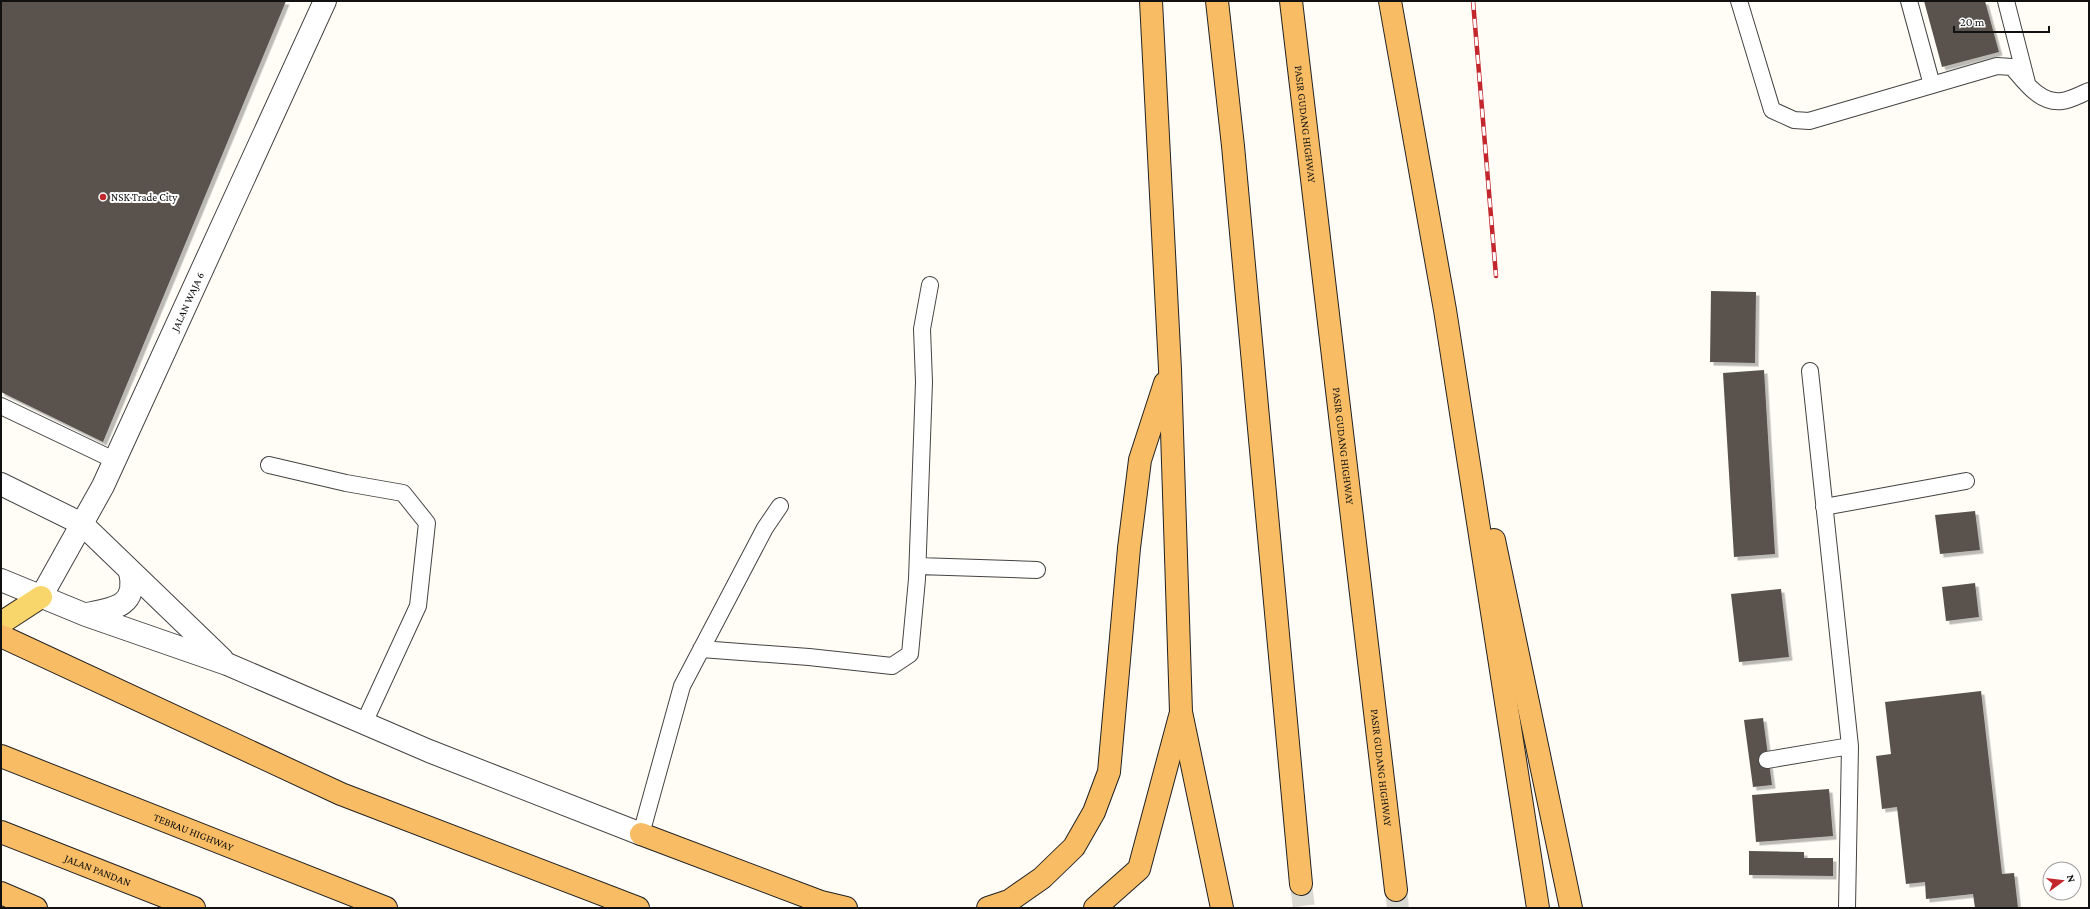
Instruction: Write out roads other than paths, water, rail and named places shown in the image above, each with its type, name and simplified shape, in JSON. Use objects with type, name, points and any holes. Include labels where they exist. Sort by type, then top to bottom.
[{"type":"highway","points":[[1151,1],[1170,369],[1181,712],[1222,908]]},
{"type":"highway","points":[[1217,1],[1233,146],[1301,884]]},
{"type":"highway","name":"PASIR GUDANG HIGHWAY","points":[[1291,1],[1396,890]]},
{"type":"highway","points":[[1390,1],[1445,310],[1538,908]]},
{"type":"highway","points":[[1445,310],[1571,908]]},
{"type":"highway","points":[[988,908],[1009,901],[1042,878],[1074,847],[1094,812],[1109,772],[1129,548],[1140,460],[1170,369]]},
{"type":"highway","points":[[1,636],[341,794],[638,908]]},
{"type":"highway","points":[[1095,908],[1139,869],[1181,712]]},
{"type":"highway","name":"TEBRAU HIGHWAY","points":[[1,756],[386,908]]},
{"type":"highway","name":"JALAN PANDAN","points":[[1,832],[194,908]]},
{"type":"highway","points":[[641,834],[821,902],[846,908]]},
{"type":"highway","points":[[1,893],[36,908]]},
{"type":"main road","points":[[1,623],[41,597]]},
{"type":"street","name":"JALAN WAJA 6","points":[[41,597],[103,486],[325,1]]},
{"type":"street","points":[[1,484],[82,524],[227,664]]},
{"type":"street","points":[[86,615],[117,609],[126,600],[133,582],[130,572]]},
{"type":"street","points":[[1,580],[86,615],[227,664],[428,751],[641,834]]},
{"type":"lane","points":[[1739,1],[1772,110],[1794,120],[1810,121],[1997,66],[2012,67],[2028,87],[2045,100],[2062,101],[2089,91]]},
{"type":"lane","points":[[1909,1],[1932,85]]},
{"type":"lane","points":[[2006,1],[2028,87]]},
{"type":"lane","points":[[701,649],[809,657],[892,666],[910,654],[918,566],[924,382],[922,329],[930,285]]},
{"type":"lane","points":[[1810,371],[1850,746],[1847,908]]},
{"type":"lane","points":[[1,406],[114,460]]},
{"type":"lane","points":[[269,465],[346,483],[403,493],[427,523],[418,606],[364,723]]},
{"type":"lane","points":[[1824,507],[1966,481]]},
{"type":"lane","points":[[641,834],[682,686],[765,528],[780,506]]},
{"type":"lane","points":[[918,566],[1037,570]]},
{"type":"lane","points":[[1767,760],[1850,746]]},
{"type":"tunnel","points":[[1301,884],[1304,908]]},
{"type":"tunnel","points":[[1396,890],[1398,908]]},
{"type":"railway","points":[[1473,1],[1496,276]]},
{"type":"place","name":"NSK Trade City","points":[[103,197]]}]
